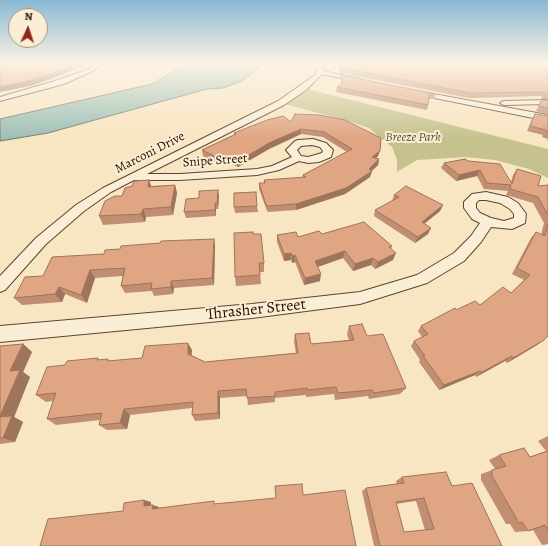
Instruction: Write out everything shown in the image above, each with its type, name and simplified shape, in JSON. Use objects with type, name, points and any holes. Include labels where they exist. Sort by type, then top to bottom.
[{"type":"street","points":[[0,99],[41,87]]},
{"type":"street","name":"Marconi Drive","points":[[0,286],[41,241],[80,208],[107,190],[281,103],[303,87]]},
{"type":"street","points":[[409,91],[548,118]]},
{"type":"street","points":[[485,106],[496,103],[548,102]]},
{"type":"street","name":"Snipe Street","points":[[132,177],[173,177],[257,172],[275,168],[298,158]]},
{"type":"street","name":"Thrasher Street","points":[[0,334],[252,311],[360,298],[385,292],[422,279],[439,269],[459,257],[476,239],[488,222]]},
{"type":"green space","name":"Breeze Park","points":[[303,88],[548,149],[548,178],[529,169],[495,160],[465,157],[417,160],[397,172],[397,160],[392,147],[369,128],[281,103]]},
{"type":"water","points":[[137,87],[224,87],[207,89],[48,133],[0,141],[0,119]]},
{"type":"building","points":[[339,87],[403,87],[436,94],[429,94],[428,105]]},
{"type":"building","points":[[442,87],[548,87],[548,94],[544,94],[545,92],[471,93]]},
{"type":"building","points":[[548,100],[548,108],[539,106],[541,101]]},
{"type":"building","points":[[295,114],[319,115],[345,120],[381,138],[380,151],[372,157],[379,159],[369,169],[372,171],[346,188],[296,204],[268,206],[266,205],[259,183],[265,183],[264,180],[306,177],[303,175],[352,149],[324,132],[301,129],[269,143],[237,162],[222,154],[216,157],[202,150],[236,134],[234,133],[267,120],[283,116],[291,122]]},
{"type":"building","points":[[535,114],[548,116],[548,132],[546,132],[546,130],[530,126]]},
{"type":"building","points":[[465,159],[468,161],[500,164],[512,184],[517,169],[541,176],[538,186],[548,185],[548,215],[538,197],[510,189],[511,185],[487,183],[480,170],[459,175],[444,163]]},
{"type":"building","points":[[149,180],[148,187],[175,185],[171,207],[143,209],[141,214],[99,216],[105,201],[115,196],[122,196],[125,188],[132,186],[134,181]]},
{"type":"building","points":[[406,186],[443,205],[422,222],[431,228],[418,237],[375,210],[399,197],[394,195]]},
{"type":"building","points":[[218,190],[215,210],[184,212],[186,199],[199,198],[199,191]]},
{"type":"building","points":[[256,192],[257,206],[234,207],[234,193]]},
{"type":"building","points":[[364,222],[392,246],[389,247],[396,253],[378,262],[373,258],[355,264],[345,251],[315,261],[321,274],[305,278],[295,255],[292,256],[291,253],[284,254],[277,235],[296,232],[298,237],[319,231],[322,234]]},
{"type":"building","points":[[548,223],[548,336],[544,340],[513,358],[512,356],[482,372],[480,371],[444,385],[414,341],[428,334],[421,326],[455,308],[456,310],[475,301],[480,305],[503,287],[511,293],[530,275],[517,268],[536,232],[545,236]]},
{"type":"building","points":[[253,232],[253,234],[261,234],[264,263],[259,263],[260,275],[235,277],[234,233]]},
{"type":"building","points":[[214,239],[212,278],[171,281],[171,287],[151,289],[152,283],[121,286],[125,268],[90,270],[81,295],[59,287],[55,294],[14,298],[25,277],[43,276],[52,257],[104,254],[105,250],[120,249],[121,246],[160,243],[161,241]]},
{"type":"building","points":[[362,324],[367,336],[383,334],[406,388],[374,393],[372,390],[338,393],[336,387],[307,390],[307,388],[275,392],[275,396],[247,398],[246,389],[218,391],[218,413],[192,415],[193,402],[124,409],[120,423],[99,425],[102,413],[47,419],[56,393],[36,395],[47,367],[65,365],[67,361],[98,358],[97,360],[108,359],[107,361],[142,358],[145,346],[188,343],[188,354],[205,362],[298,353],[295,334],[309,333],[311,344],[354,340],[349,326]]},
{"type":"building","points":[[23,344],[10,371],[20,370],[0,416],[0,346]]},
{"type":"building","points":[[12,416],[3,438],[0,438],[0,417]]},
{"type":"building","points":[[524,448],[530,457],[548,451],[548,530],[545,525],[528,531],[522,522],[519,523],[492,476],[492,470],[506,466],[499,455]]},
{"type":"building","points":[[446,472],[452,486],[472,483],[502,546],[380,546],[366,488],[404,483],[402,477]],"holes":[[[424,498],[434,529],[404,532],[396,502]]]},
{"type":"building","points":[[302,484],[303,495],[345,490],[356,546],[40,546],[48,519],[123,511],[124,503],[144,500],[144,506],[153,505],[152,509],[214,501],[214,504],[276,498],[275,486]]}]
